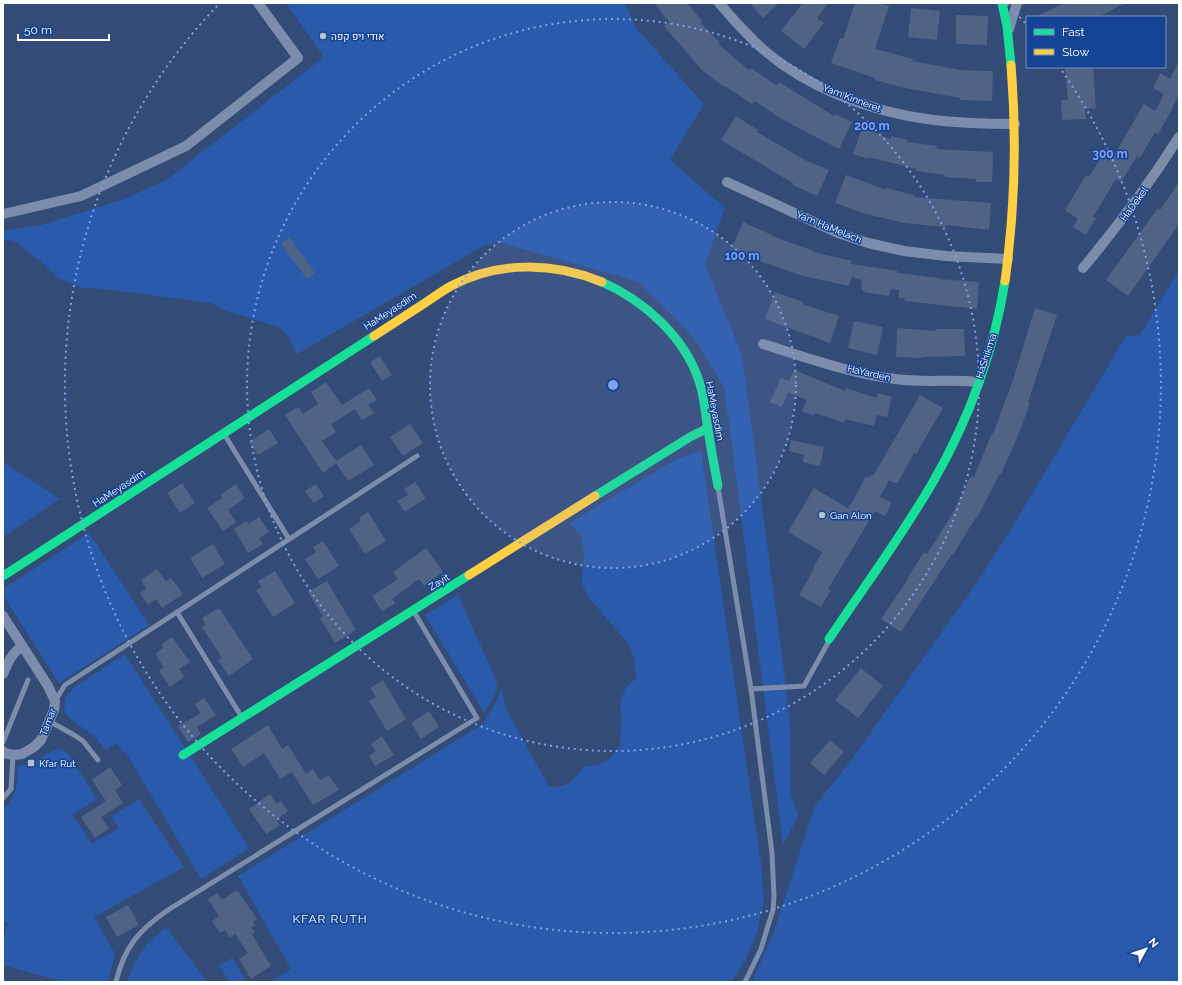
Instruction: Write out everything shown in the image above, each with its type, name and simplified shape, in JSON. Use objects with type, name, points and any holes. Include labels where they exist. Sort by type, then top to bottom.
[{"type":"street","points":[[3,214],[81,196],[186,146],[298,58],[258,3]]},
{"type":"street","name":"Yam Kinneret","points":[[719,3],[755,42],[782,63],[810,81],[840,95],[871,107],[906,116],[934,120],[1015,124]]},
{"type":"street","name":"HaShikma","points":[[829,639],[912,514],[937,472],[961,426],[990,347],[1000,308],[1013,228],[1015,191],[1015,124],[1008,35],[1002,3]]},
{"type":"street","name":"HaShikma","points":[[1008,35],[1017,3]]},
{"type":"street","name":"HaDekel","points":[[1083,268],[1138,199],[1179,137]]},
{"type":"street","name":"Yam HaMelach","points":[[727,182],[838,233],[868,243],[904,251],[946,256],[1008,259]]},
{"type":"street","name":"HaMeyasdim","points":[[3,576],[451,286],[479,274],[504,268],[529,266],[558,270],[582,275],[602,282],[622,291],[643,306],[665,325],[678,343],[698,379],[703,396],[718,486]]},
{"type":"street","name":"HaYarden","points":[[763,344],[818,361],[894,379],[912,381],[952,380],[978,382]]},
{"type":"street","name":"Zayit","points":[[183,755],[690,437],[708,428]]},
{"type":"street","name":"Tamar","points":[[3,616],[48,686],[55,701],[54,710],[41,740],[34,747],[22,754],[13,755]]},
{"type":"street","points":[[3,674],[10,657],[22,646]]},
{"type":"street","points":[[3,751],[4,753],[13,755]]},
{"type":"lane","points":[[224,433],[289,539]]},
{"type":"lane","points":[[55,701],[65,685],[417,456]]},
{"type":"lane","points":[[718,486],[751,689],[772,853],[774,896],[773,910],[761,949],[745,982]]},
{"type":"lane","points":[[116,982],[124,955],[135,939],[150,923],[174,906],[477,718],[413,611]]},
{"type":"lane","points":[[177,612],[242,718]]},
{"type":"lane","points":[[751,689],[804,686],[829,639]]},
{"type":"lane","points":[[3,742],[28,680]]},
{"type":"lane","points":[[49,721],[74,734],[83,741],[98,760]]},
{"type":"lane","points":[[3,798],[11,789],[13,755]]},
{"type":"shaded area","points":[[286,3],[625,3],[636,28],[704,104],[670,160],[725,208],[705,264],[742,355],[790,724],[791,795],[798,816],[783,845],[724,387],[694,338],[639,282],[502,243],[485,245],[297,354],[289,337],[279,327],[226,311],[211,303],[104,289],[83,288],[59,279],[39,260],[14,241],[3,239],[3,231],[42,225],[124,199],[165,181],[324,57]]},
{"type":"shaded area","points":[[1179,270],[1179,982],[752,982],[773,934],[815,806],[852,759],[975,585],[1013,526],[1126,336],[1140,335]]},
{"type":"shaded area","points":[[701,450],[761,864],[764,900],[758,930],[745,961],[731,982],[270,982],[291,969],[238,876],[483,724],[502,689],[505,707],[549,787],[565,785],[573,780],[583,767],[597,765],[610,759],[620,744],[620,702],[626,687],[636,679],[635,660],[628,643],[588,597],[582,584],[584,553],[582,537],[569,523],[675,460]]},
{"type":"shaded area","points":[[3,462],[60,499],[3,537]]},
{"type":"shaded area","points":[[89,533],[149,625],[59,683],[3,595],[3,589]]},
{"type":"shaded area","points":[[458,595],[497,682],[496,691],[493,698],[484,712],[425,615]]},
{"type":"shaded area","points":[[125,654],[249,848],[201,879],[128,756],[116,743],[106,750],[95,737],[67,716],[64,708],[65,697],[75,687]]},
{"type":"shaded area","points":[[58,749],[67,752],[97,799],[72,815],[92,844],[119,828],[111,817],[139,799],[184,867],[94,917],[115,954],[108,982],[64,982],[3,965],[3,941],[8,923],[3,921],[3,809],[12,799],[16,790],[18,766],[33,764],[50,752]]},
{"type":"shaded area","points":[[166,927],[207,982],[127,982],[135,962],[146,945]]},
{"type":"shaded area","points":[[232,958],[247,982],[230,982],[219,966]]},
{"type":"building","points":[[654,3],[687,3],[702,21],[700,22],[720,43],[718,44],[749,70],[751,68],[777,86],[779,82],[834,116],[835,114],[852,122],[839,149],[780,118],[755,101],[752,104],[725,86],[724,87],[701,69],[664,26],[669,22]]},
{"type":"building","points":[[750,3],[779,3],[763,18]]},
{"type":"building","points":[[803,3],[828,3],[817,18],[824,23],[804,49],[781,31]]},
{"type":"building","points":[[855,3],[880,3],[889,6],[875,49],[913,59],[912,61],[960,70],[993,71],[992,101],[960,100],[960,98],[905,88],[875,80],[875,78],[831,63],[840,38],[843,39]]},
{"type":"building","points":[[1064,3],[1125,3],[1101,16],[1037,16]]},
{"type":"building","points":[[911,8],[940,11],[937,40],[908,37]]},
{"type":"building","points":[[956,15],[988,16],[987,45],[956,44]]},
{"type":"building","points":[[1179,61],[1179,94],[1170,113],[1158,134],[1155,132],[1140,158],[1137,156],[1121,182],[1116,179],[1093,217],[1096,218],[1086,235],[1073,227],[1078,219],[1065,210],[1086,175],[1089,177],[1102,156],[1109,161],[1111,156],[1113,157],[1144,104],[1155,111],[1164,94],[1153,88],[1160,73],[1170,79]]},
{"type":"building","points":[[1065,68],[1093,68],[1096,108],[1085,109],[1086,119],[1062,120],[1061,100],[1068,100]]},
{"type":"building","points":[[736,116],[758,130],[757,132],[805,160],[829,170],[817,196],[793,185],[793,183],[721,140]]},
{"type":"building","points":[[862,128],[890,139],[891,136],[908,140],[907,142],[937,146],[936,149],[993,152],[992,182],[976,182],[976,179],[945,177],[945,175],[916,171],[916,169],[869,157],[868,159],[853,154]]},
{"type":"building","points":[[846,175],[886,190],[886,188],[914,195],[914,197],[991,203],[989,230],[946,225],[945,227],[904,223],[866,214],[835,203]]},
{"type":"building","points":[[1179,182],[1179,224],[1128,296],[1106,280],[1158,208],[1160,210]]},
{"type":"building","points":[[743,222],[772,236],[814,251],[813,252],[852,261],[851,264],[939,279],[979,282],[977,309],[904,301],[905,298],[899,298],[899,290],[891,289],[889,296],[863,292],[863,289],[861,289],[862,280],[852,277],[849,286],[803,276],[765,263],[732,248]]},
{"type":"building","points":[[289,237],[315,273],[307,279],[281,244]]},
{"type":"building","points":[[775,292],[803,302],[802,304],[839,316],[830,343],[765,319]]},
{"type":"building","points":[[1035,308],[1057,315],[1028,402],[1030,403],[1019,433],[1001,474],[1000,473],[977,518],[976,517],[953,555],[952,554],[901,632],[881,619],[924,552],[927,554],[951,516],[971,476],[974,477],[992,433],[993,434],[1013,380]]},
{"type":"building","points":[[854,321],[883,327],[877,355],[848,348]]},
{"type":"building","points":[[897,328],[936,331],[936,329],[964,329],[965,356],[922,358],[896,357]]},
{"type":"building","points":[[380,356],[392,375],[382,381],[370,362]]},
{"type":"building","points":[[794,370],[845,391],[846,388],[876,398],[878,393],[892,397],[887,417],[877,415],[874,426],[845,419],[844,423],[815,413],[814,416],[802,411],[807,400],[788,392],[782,407],[770,402],[781,378],[789,381]]},
{"type":"building","points":[[326,382],[342,405],[369,388],[377,400],[368,405],[374,413],[362,420],[355,409],[331,424],[336,432],[322,441],[336,461],[361,445],[374,465],[348,481],[336,463],[323,473],[285,415],[298,407],[303,414],[318,404],[311,392]]},
{"type":"building","points":[[920,395],[943,408],[916,454],[914,453],[897,484],[889,480],[880,497],[892,503],[885,516],[875,511],[828,589],[831,590],[821,607],[799,595],[822,552],[788,532],[814,488],[848,508],[850,504],[851,505],[866,476],[869,478],[871,475],[873,476]]},
{"type":"building","points":[[410,424],[423,443],[403,456],[390,437]]},
{"type":"building","points":[[269,429],[278,443],[258,455],[249,442]]},
{"type":"building","points":[[791,440],[824,447],[820,466],[803,462],[804,455],[789,451]]},
{"type":"building","points":[[415,482],[426,498],[405,512],[397,501],[408,495],[404,489]]},
{"type":"building","points":[[182,483],[195,503],[180,513],[167,493]]},
{"type":"building","points":[[236,484],[245,498],[228,510],[236,522],[223,531],[207,508],[222,498],[220,495]]},
{"type":"building","points":[[316,484],[324,496],[314,503],[305,491]]},
{"type":"building","points":[[368,512],[386,541],[365,554],[349,529],[361,521],[359,518]]},
{"type":"building","points":[[259,517],[269,532],[259,538],[263,544],[248,553],[234,529],[246,521],[248,524]]},
{"type":"building","points":[[323,541],[339,566],[318,579],[305,559],[316,552],[313,547]]},
{"type":"building","points":[[213,544],[225,564],[202,578],[190,558]]},
{"type":"building","points":[[426,548],[443,572],[424,586],[419,579],[392,599],[395,603],[382,611],[372,596],[398,579],[393,572]]},
{"type":"building","points":[[157,569],[166,581],[171,578],[183,594],[162,608],[156,599],[148,605],[140,593],[146,589],[141,580]]},
{"type":"building","points":[[275,571],[295,603],[273,617],[256,590],[262,587],[258,581]]},
{"type":"building","points":[[327,581],[356,630],[335,643],[320,618],[323,616],[308,592]]},
{"type":"building","points":[[219,608],[253,659],[229,676],[218,660],[222,658],[202,627],[206,625],[202,618]]},
{"type":"building","points":[[172,637],[190,662],[179,669],[184,677],[170,687],[159,671],[164,667],[155,654],[163,648],[162,644]]},
{"type":"building","points":[[861,668],[883,686],[858,718],[835,700]]},
{"type":"building","points":[[383,680],[406,719],[387,731],[369,701],[376,697],[370,688]]},
{"type":"building","points":[[204,698],[216,715],[197,727],[201,734],[188,742],[178,726],[201,713],[195,704]]},
{"type":"building","points":[[429,711],[439,727],[421,739],[411,723]]},
{"type":"building","points":[[268,725],[282,749],[288,745],[306,774],[313,769],[320,780],[329,775],[339,790],[313,805],[292,772],[280,779],[264,753],[243,767],[231,749]]},
{"type":"building","points":[[382,736],[394,755],[375,766],[369,756],[376,751],[371,744]]},
{"type":"building","points":[[830,740],[844,752],[824,775],[810,763]]},
{"type":"building","points":[[110,767],[122,785],[115,790],[123,803],[101,817],[109,828],[95,838],[81,817],[106,801],[92,780]]},
{"type":"building","points":[[270,794],[277,804],[281,801],[288,811],[276,820],[280,825],[266,834],[249,809]]},
{"type":"building","points":[[237,890],[257,919],[253,922],[255,925],[251,928],[255,932],[252,934],[271,966],[251,979],[239,959],[248,953],[235,934],[230,938],[225,930],[220,933],[212,921],[219,916],[208,899],[217,893],[222,900]]},
{"type":"building","points":[[128,905],[139,925],[117,937],[106,917]]},
{"type":"traffic: fast","points":[[1002,3],[1007,26],[1011,65]]},
{"type":"traffic: fast","points":[[829,639],[882,562],[946,459],[968,410],[987,359],[1005,281]]},
{"type":"traffic: fast","points":[[602,282],[633,299],[648,310],[662,323],[685,351],[694,367],[700,384],[718,486]]},
{"type":"traffic: fast","points":[[3,576],[374,336]]},
{"type":"traffic: fast","points":[[595,496],[690,437],[708,428]]},
{"type":"traffic: fast","points":[[183,755],[469,575]]},
{"type":"traffic: slow","points":[[1005,281],[1011,227],[1014,173],[1014,119],[1011,65]]},
{"type":"traffic: slow","points":[[374,336],[451,286],[488,272],[507,268],[545,268],[583,275],[602,282]]},
{"type":"traffic: slow","points":[[469,575],[595,496]]},
{"type":"place","name":"אודי ויפ קפה","points":[[323,36]]},
{"type":"place","name":"Gan Alon","points":[[822,515]]},
{"type":"place","name":"Kfar Rut","points":[[31,763]]},
{"type":"district","name":"KFAR RUTH","points":[[330,919]]}]
